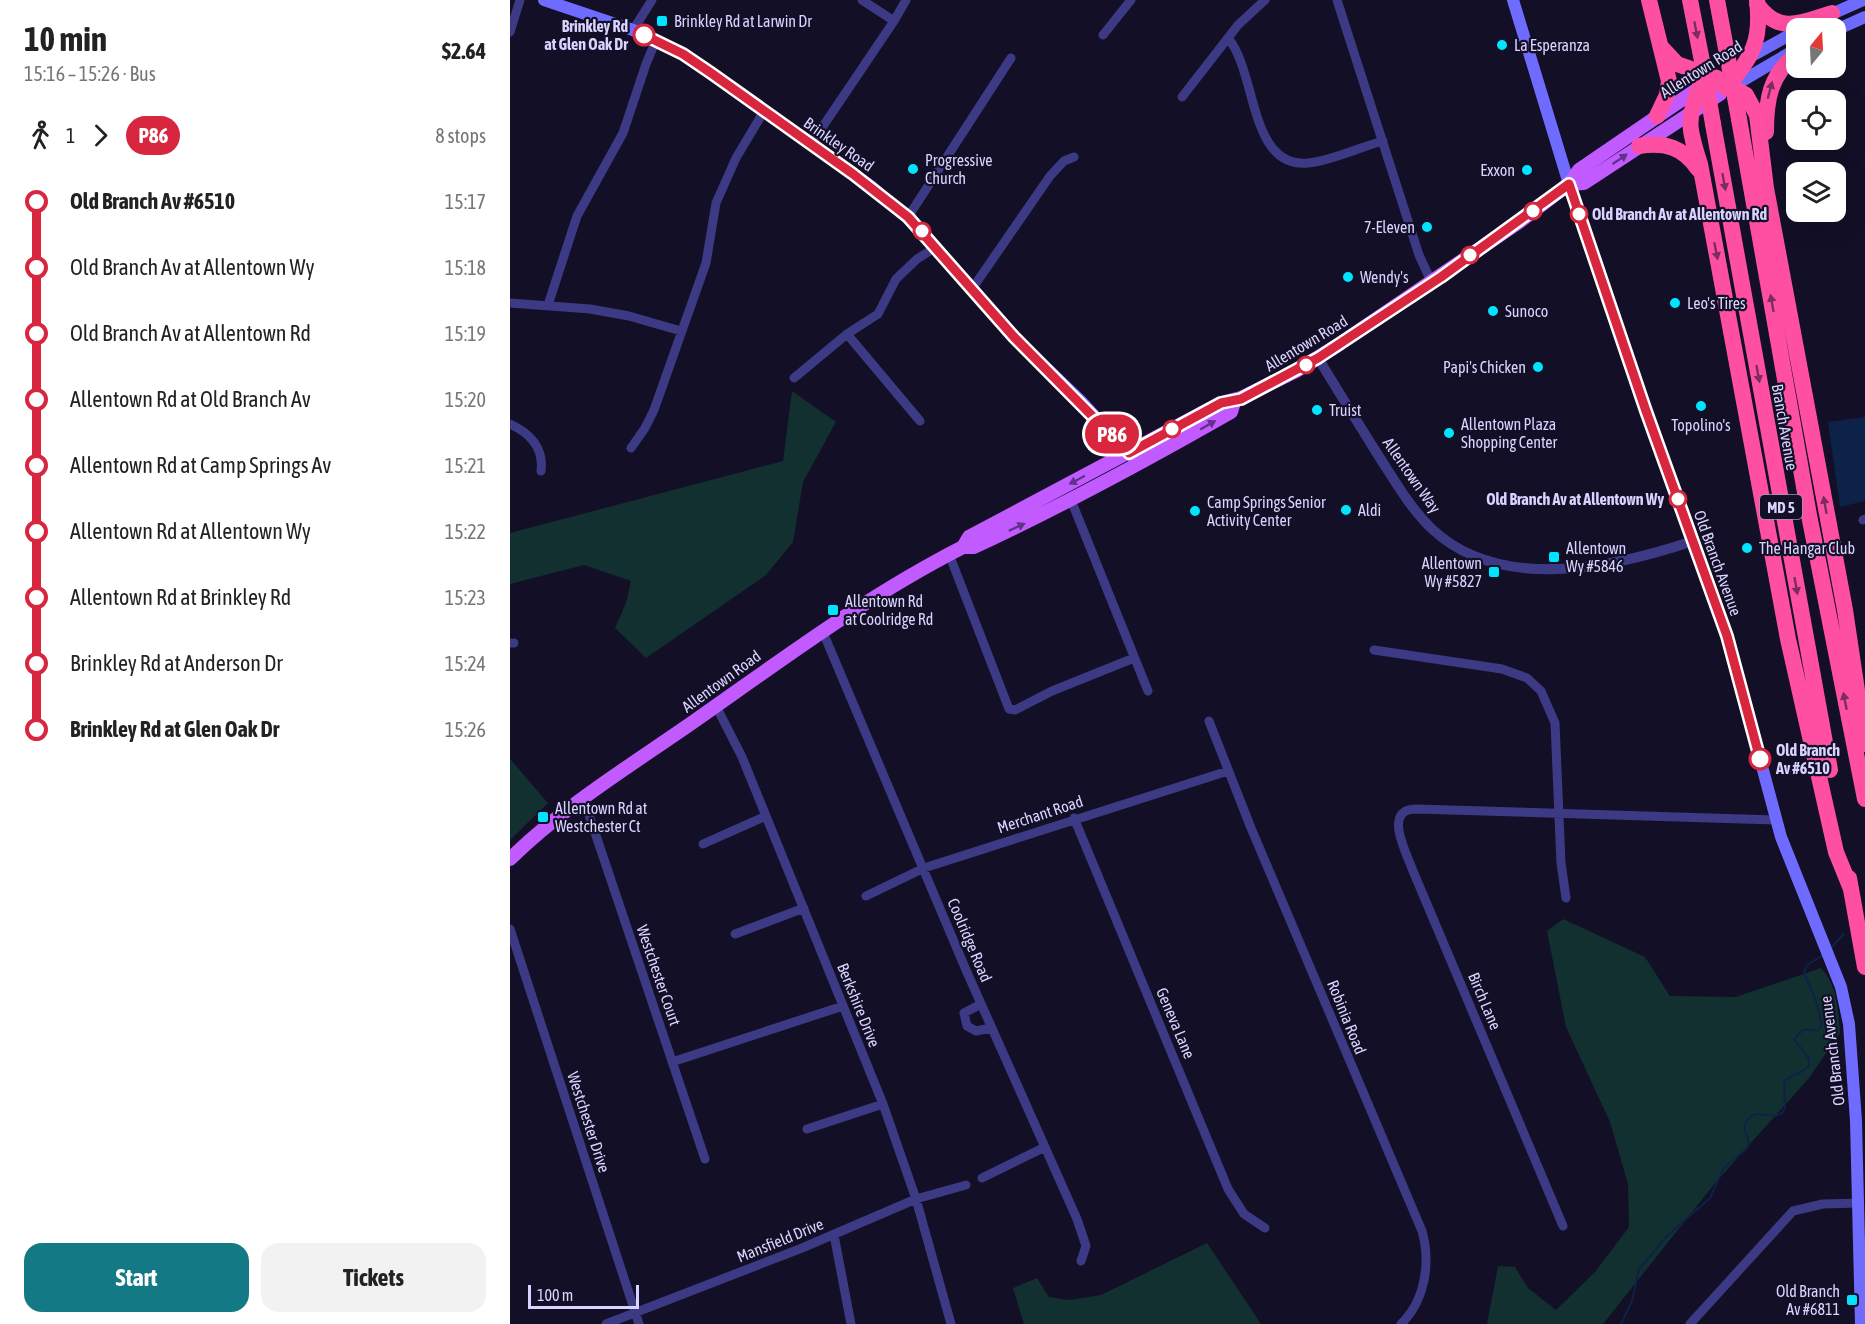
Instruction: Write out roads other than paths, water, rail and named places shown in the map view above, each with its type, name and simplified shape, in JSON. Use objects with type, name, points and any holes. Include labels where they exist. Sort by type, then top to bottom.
[{"type":"highway","points":[[1649,0],[1669,81],[1667,95],[1657,116]]},
{"type":"highway","name":"Branch Avenue","points":[[1690,0],[1865,967]]},
{"type":"highway","name":"Branch Avenue","points":[[1717,0],[1809,515],[1865,799]]},
{"type":"highway","points":[[1757,2],[1773,21],[1786,24]]},
{"type":"highway","points":[[1757,2],[1757,40],[1750,57],[1730,78],[1699,88],[1689,114],[1690,132],[1701,173],[1788,639],[1836,852],[1851,889]]},
{"type":"highway","points":[[1659,42],[1677,64],[1730,78],[1746,94],[1757,115],[1771,210],[1845,610],[1865,744]]},
{"type":"highway","points":[[1771,210],[1766,149],[1768,97],[1775,75],[1786,64]]},
{"type":"highway","points":[[1639,146],[1654,144],[1679,149],[1688,155],[1701,173]]},
{"type":"main road","name":"Brinkley Road","points":[[544,0],[633,30],[697,63],[908,217],[1028,351],[1081,401],[1138,465]]},
{"type":"main road","name":"Old Branch Avenue","points":[[1513,0],[1569,184],[1731,650],[1776,820],[1841,987],[1849,1024],[1859,1203],[1860,1324]]},
{"type":"main road","points":[[1839,18],[1863,0]]},
{"type":"main road","points":[[1846,20],[1865,17]]},
{"type":"main road","name":"Allentown Road","points":[[1750,57],[1786,37]]},
{"type":"main road","name":"Allentown Road","points":[[1569,184],[1584,183],[1689,114],[1730,78],[1786,55]]},
{"type":"main road","name":"Allentown Road","points":[[963,547],[969,537],[1221,403],[1234,402],[1318,358],[1432,283],[1569,184],[1579,170],[1699,88]]},
{"type":"main road","name":"Allentown Road","points":[[510,860],[542,831],[584,800],[879,592],[963,547],[974,547],[1138,465],[1231,412],[1234,402]]},
{"type":"street","points":[[510,32],[520,0]]},
{"type":"street","points":[[633,30],[652,0]]},
{"type":"street","points":[[862,0],[894,21]]},
{"type":"street","points":[[811,144],[906,0]]},
{"type":"street","points":[[1103,35],[1131,0]]},
{"type":"street","points":[[1182,97],[1228,38],[1265,0]]},
{"type":"street","points":[[1337,0],[1419,255],[1432,283]]},
{"type":"street","points":[[1228,38],[1238,52],[1266,140],[1276,154],[1295,162],[1310,163],[1383,141]]},
{"type":"street","points":[[548,305],[577,216],[623,133],[656,40]]},
{"type":"street","points":[[908,217],[1011,58]]},
{"type":"street","points":[[632,448],[649,420],[706,263],[716,203],[733,163],[764,111]]},
{"type":"street","points":[[972,289],[1050,176],[1064,161],[1074,157]]},
{"type":"street","points":[[794,378],[848,334],[884,309],[896,279],[917,259],[936,247]]},
{"type":"street","points":[[510,303],[548,305],[629,316],[681,331]]},
{"type":"street","points":[[848,334],[920,421]]},
{"type":"street","name":"Allentown Way","points":[[1318,358],[1412,506],[1432,529],[1465,552],[1506,567],[1538,569],[1627,561],[1693,541]]},
{"type":"street","points":[[510,424],[535,443],[542,459],[541,471]]},
{"type":"street","points":[[1071,500],[1148,691]]},
{"type":"street","points":[[949,554],[1009,709],[1015,710],[1052,690],[1134,658]]},
{"type":"street","name":"Coolridge Road","points":[[822,630],[991,1028],[1085,1242],[1086,1251],[1081,1261]]},
{"type":"street","points":[[1374,650],[1515,672],[1534,683],[1541,691],[1555,723],[1561,863],[1566,898]]},
{"type":"street","name":"Berkshire Drive","points":[[716,706],[736,745],[766,816],[883,1104],[916,1198],[951,1324]]},
{"type":"street","name":"Robinia Road","points":[[1209,721],[1422,1231],[1426,1249],[1425,1273],[1417,1304],[1401,1324]]},
{"type":"street","name":"Merchant Road","points":[[866,896],[924,868],[1074,818],[1228,771]]},
{"type":"street","name":"Westchester Court","points":[[584,800],[705,1159]]},
{"type":"street","name":"Birch Lane","points":[[1560,813],[1410,809],[1402,813],[1398,824],[1401,841],[1563,1226]]},
{"type":"street","points":[[1560,813],[1776,820]]},
{"type":"street","points":[[703,844],[766,816]]},
{"type":"street","name":"Geneva Lane","points":[[1074,818],[1228,1189],[1244,1214],[1265,1228]]},
{"type":"street","points":[[735,934],[804,908]]},
{"type":"street","name":"Westchester Drive","points":[[510,929],[639,1324]]},
{"type":"street","points":[[981,1004],[964,1013],[966,1026],[976,1031],[991,1028]]},
{"type":"street","points":[[672,1062],[843,1006]]},
{"type":"street","points":[[807,1129],[883,1104]]},
{"type":"street","points":[[982,1178],[1045,1147]]},
{"type":"street","name":"Mansfield Drive","points":[[606,1324],[834,1235],[916,1198],[966,1185]]},
{"type":"street","points":[[1690,1324],[1793,1212],[1802,1207],[1823,1204],[1859,1203]]},
{"type":"street","points":[[834,1235],[851,1324]]},
{"type":"water","points":[[1865,417],[1865,501],[1840,507],[1828,422]]},
{"type":"waterway","points":[[1830,949],[1844,934]]},
{"type":"waterway","points":[[1621,1324],[1632,1301],[1639,1269],[1668,1235],[1710,1198],[1723,1169],[1747,1148],[1749,1142],[1744,1128],[1746,1121],[1755,1114],[1775,1116],[1782,1113],[1785,1108],[1784,1081],[1809,1066],[1809,1059],[1794,1039],[1803,1030],[1818,1030],[1822,1025],[1816,1001],[1804,973],[1807,965],[1823,955]]},
{"type":"place","name":"Brinkley Rd at Larwin Dr","points":[[662,21]]},
{"type":"place","name":"Brinkley Rd at Glen Oak Dr","points":[[644,35]]},
{"type":"place","name":"La Esperanza","points":[[1502,45]]},
{"type":"place","name":"Progressive Church","points":[[913,169]]},
{"type":"place","name":"Exxon","points":[[1527,170]]},
{"type":"place","name":"Old Branch Av at Allentown Rd","points":[[1579,214]]},
{"type":"place","name":"7-Eleven","points":[[1427,227]]},
{"type":"place","name":"Wendy's","points":[[1348,277]]},
{"type":"place","name":"Leo's Tires","points":[[1675,303]]},
{"type":"place","name":"Sunoco","points":[[1493,311]]},
{"type":"place","name":"Papi's Chicken","points":[[1538,367]]},
{"type":"place","name":"Topolino's","points":[[1701,406]]},
{"type":"place","name":"Truist","points":[[1317,410]]},
{"type":"place","name":"Allentown Plaza Shopping Center","points":[[1449,433]]},
{"type":"place","name":"Old Branch Av at Allentown Wy","points":[[1678,499]]},
{"type":"place","name":"Aldi","points":[[1346,510]]},
{"type":"place","name":"Camp Springs Senior Activity Center","points":[[1195,511]]},
{"type":"place","name":"The Hangar Club","points":[[1747,548]]},
{"type":"place","name":"Allentown Wy #5846","points":[[1554,557]]},
{"type":"place","name":"Allentown Wy #5827","points":[[1494,572]]},
{"type":"place","name":"Allentown Rd at Coolridge Rd","points":[[833,610]]},
{"type":"place","name":"Old Branch Av #6510","points":[[1760,759]]},
{"type":"place","name":"Allentown Rd at Westchester Ct","points":[[543,817]]},
{"type":"place","name":"Old Branch Av #6811","points":[[1852,1300]]}]
